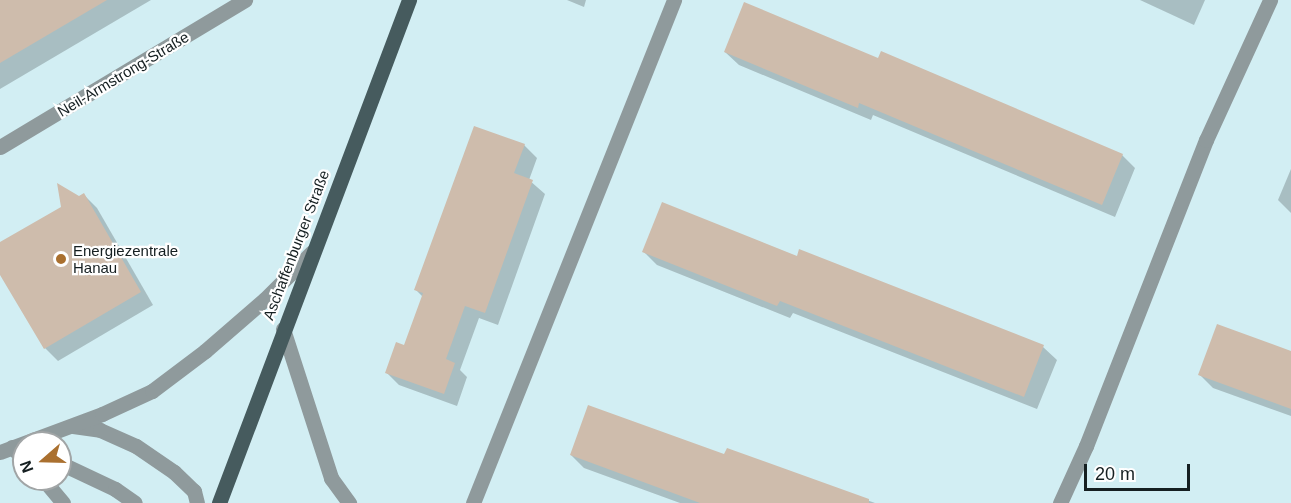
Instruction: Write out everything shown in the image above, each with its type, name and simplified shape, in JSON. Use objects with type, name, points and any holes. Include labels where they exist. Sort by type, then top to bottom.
[{"type":"main road","name":"Aschaffenburger Straße","points":[[219,503],[409,0]]},
{"type":"street","name":"Neil-Armstrong-Straße","points":[[0,147],[245,0]]},
{"type":"street","points":[[473,503],[674,0]]},
{"type":"street","points":[[1060,503],[1086,446],[1206,140],[1270,0]]},
{"type":"street","points":[[57,431],[152,391],[256,307],[312,252]]},
{"type":"street","points":[[283,329],[332,478],[349,503]]},
{"type":"street","points":[[69,426],[100,430],[136,446],[174,472],[194,491],[197,503]]},
{"type":"street","points":[[72,469],[116,489],[135,503]]},
{"type":"street","points":[[53,491],[63,503]]},
{"type":"building","points":[[0,0],[107,0],[0,63]]},
{"type":"building","points":[[744,2],[878,58],[881,51],[1123,154],[1102,205],[859,103],[858,108],[724,52]]},
{"type":"building","points":[[474,126],[525,144],[514,173],[533,180],[485,313],[465,306],[446,359],[455,363],[444,394],[385,373],[396,342],[404,345],[423,293],[414,290]]},
{"type":"building","name":"Energiezentrale Hanau","points":[[57,183],[79,196],[84,193],[141,292],[44,349],[0,275],[0,242],[61,207]]},
{"type":"building","points":[[662,202],[797,256],[799,249],[1044,345],[1024,397],[780,301],[777,306],[642,252]]},
{"type":"building","points":[[1217,324],[1291,351],[1291,409],[1198,375]]},
{"type":"building","points":[[588,405],[724,454],[727,448],[869,499],[869,503],[700,503],[570,455]]},
{"type":"place","name":"Energiezentrale Hanau","points":[[61,259]]}]
